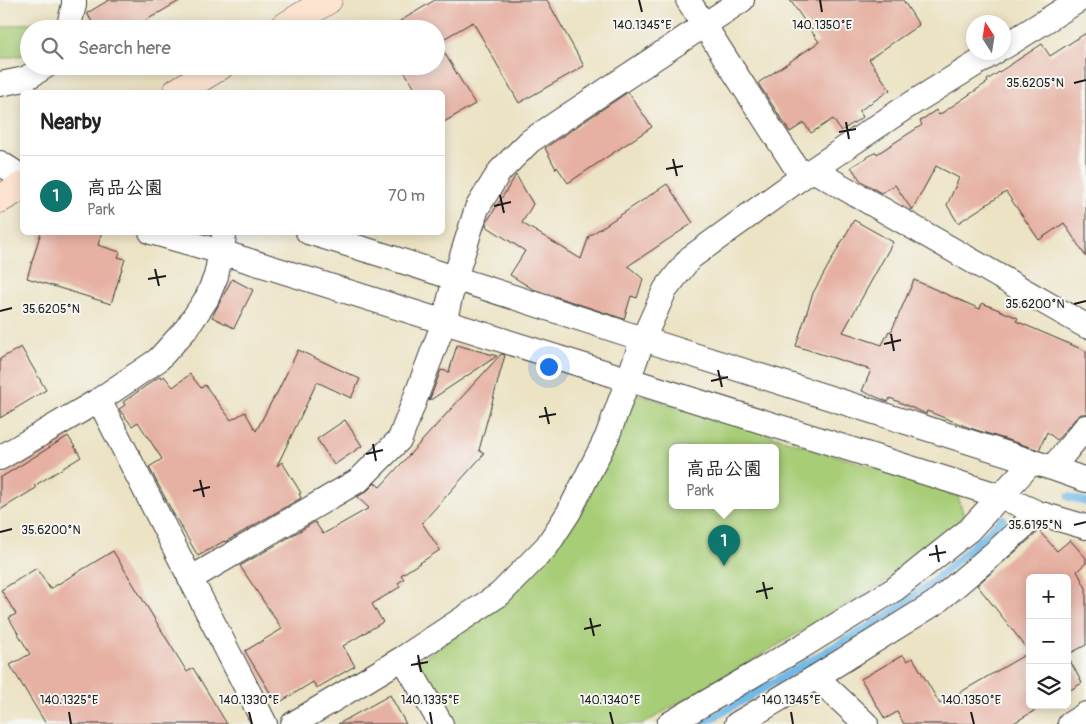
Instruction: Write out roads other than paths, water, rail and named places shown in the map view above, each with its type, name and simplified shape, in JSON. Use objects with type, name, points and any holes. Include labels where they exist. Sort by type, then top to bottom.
[{"type":"street","points":[[70,20],[74,0]]},
{"type":"street","points":[[296,20],[328,0]]},
{"type":"street","points":[[688,0],[808,174],[1086,326]]},
{"type":"street","points":[[190,579],[359,480],[400,439],[444,322],[477,208],[500,171],[530,141],[742,0]]},
{"type":"street","points":[[1011,43],[1080,0]]},
{"type":"street","points":[[293,724],[403,658],[500,594],[547,546],[570,512],[607,437],[643,339],[665,290],[690,258],[903,109],[982,60]]},
{"type":"street","points":[[0,84],[25,79],[31,75]]},
{"type":"street","points":[[180,90],[205,75]]},
{"type":"street","points":[[0,163],[20,176]]},
{"type":"street","points":[[0,199],[20,187]]},
{"type":"street","points":[[173,235],[223,242],[444,322],[1000,496],[1038,513],[1086,527]]},
{"type":"street","points":[[318,235],[383,254],[1086,480]]},
{"type":"street","points":[[0,458],[99,400],[158,360],[187,328],[207,298],[216,276],[223,242]]},
{"type":"street","points":[[99,400],[265,724]]},
{"type":"street","points":[[669,724],[801,647],[894,589],[969,530],[1000,496],[1042,465],[1086,428]]},
{"type":"street","points":[[737,724],[935,603],[994,554],[1038,513]]},
{"type":"street","points":[[403,658],[441,724]]},
{"type":"street","points":[[816,677],[866,724]]},
{"type":"street","points":[[1070,724],[1086,714]]},
{"type":"waterway","points":[[1069,497],[1086,502]]},
{"type":"waterway","points":[[702,724],[884,618],[932,583],[1003,519]]},
{"type":"place","name":"高品公園","points":[[724,566]]}]
